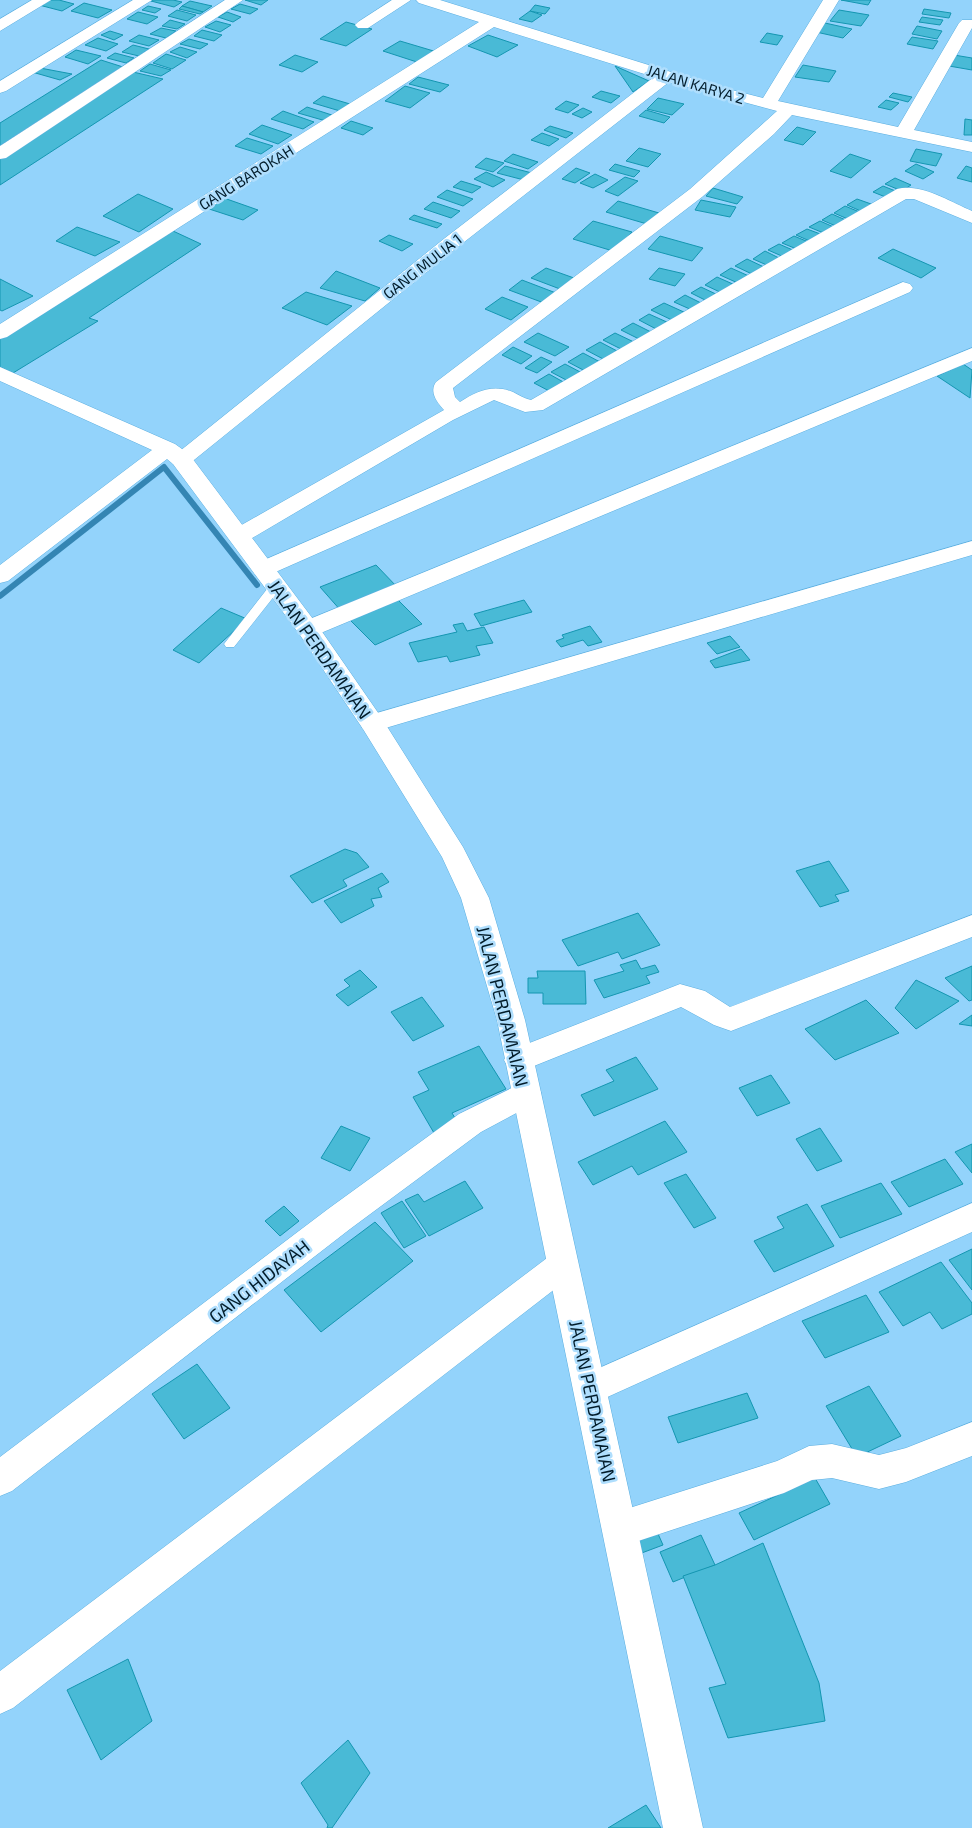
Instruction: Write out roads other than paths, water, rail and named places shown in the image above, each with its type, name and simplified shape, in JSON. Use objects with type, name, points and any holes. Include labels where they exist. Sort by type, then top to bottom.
[{"type":"street","points":[[0,26],[43,0]]},
{"type":"street","points":[[0,88],[144,0]]},
{"type":"street","points":[[0,154],[235,0]]},
{"type":"street","points":[[363,25],[404,0]]},
{"type":"street","name":"JALAN KARYA 2","points":[[424,0],[468,6],[492,21],[666,76],[767,104],[972,147]]},
{"type":"street","points":[[767,104],[831,0]]},
{"type":"street","name":"GANG BAROKAH","points":[[0,333],[492,21]]},
{"type":"street","points":[[904,132],[967,23]]},
{"type":"street","name":"GANG MULIA 1","points":[[0,576],[174,454],[666,76]]},
{"type":"street","points":[[458,412],[446,400],[442,392],[443,386],[696,193],[768,130],[788,109]]},
{"type":"street","points":[[239,536],[446,416],[458,412],[492,394],[502,396],[523,407],[536,406],[903,193],[918,194],[972,218]]},
{"type":"street","points":[[269,578],[903,288]]},
{"type":"street","points":[[308,629],[972,354]]},
{"type":"street","name":"JALAN PERDAMAIAN","points":[[0,372],[174,454],[239,536],[308,629],[372,723],[454,854],[475,898],[508,1011],[520,1060],[683,1828]]},
{"type":"street","points":[[372,723],[972,548]]},
{"type":"street","points":[[520,1060],[680,995],[692,996],[723,1018],[731,1019],[972,926]]},
{"type":"street","name":"GANG HIDAYAH","points":[[0,1479],[339,1219],[470,1123],[526,1093]]},
{"type":"street","points":[[590,1388],[972,1217]]},
{"type":"street","points":[[0,1695],[562,1265]]},
{"type":"street","points":[[620,1529],[784,1476],[809,1463],[832,1461],[879,1472],[906,1465],[972,1439]]},
{"type":"lane","points":[[230,644],[252,614],[269,578]]},
{"type":"waterway","points":[[0,596],[164,467],[257,585]]}]
